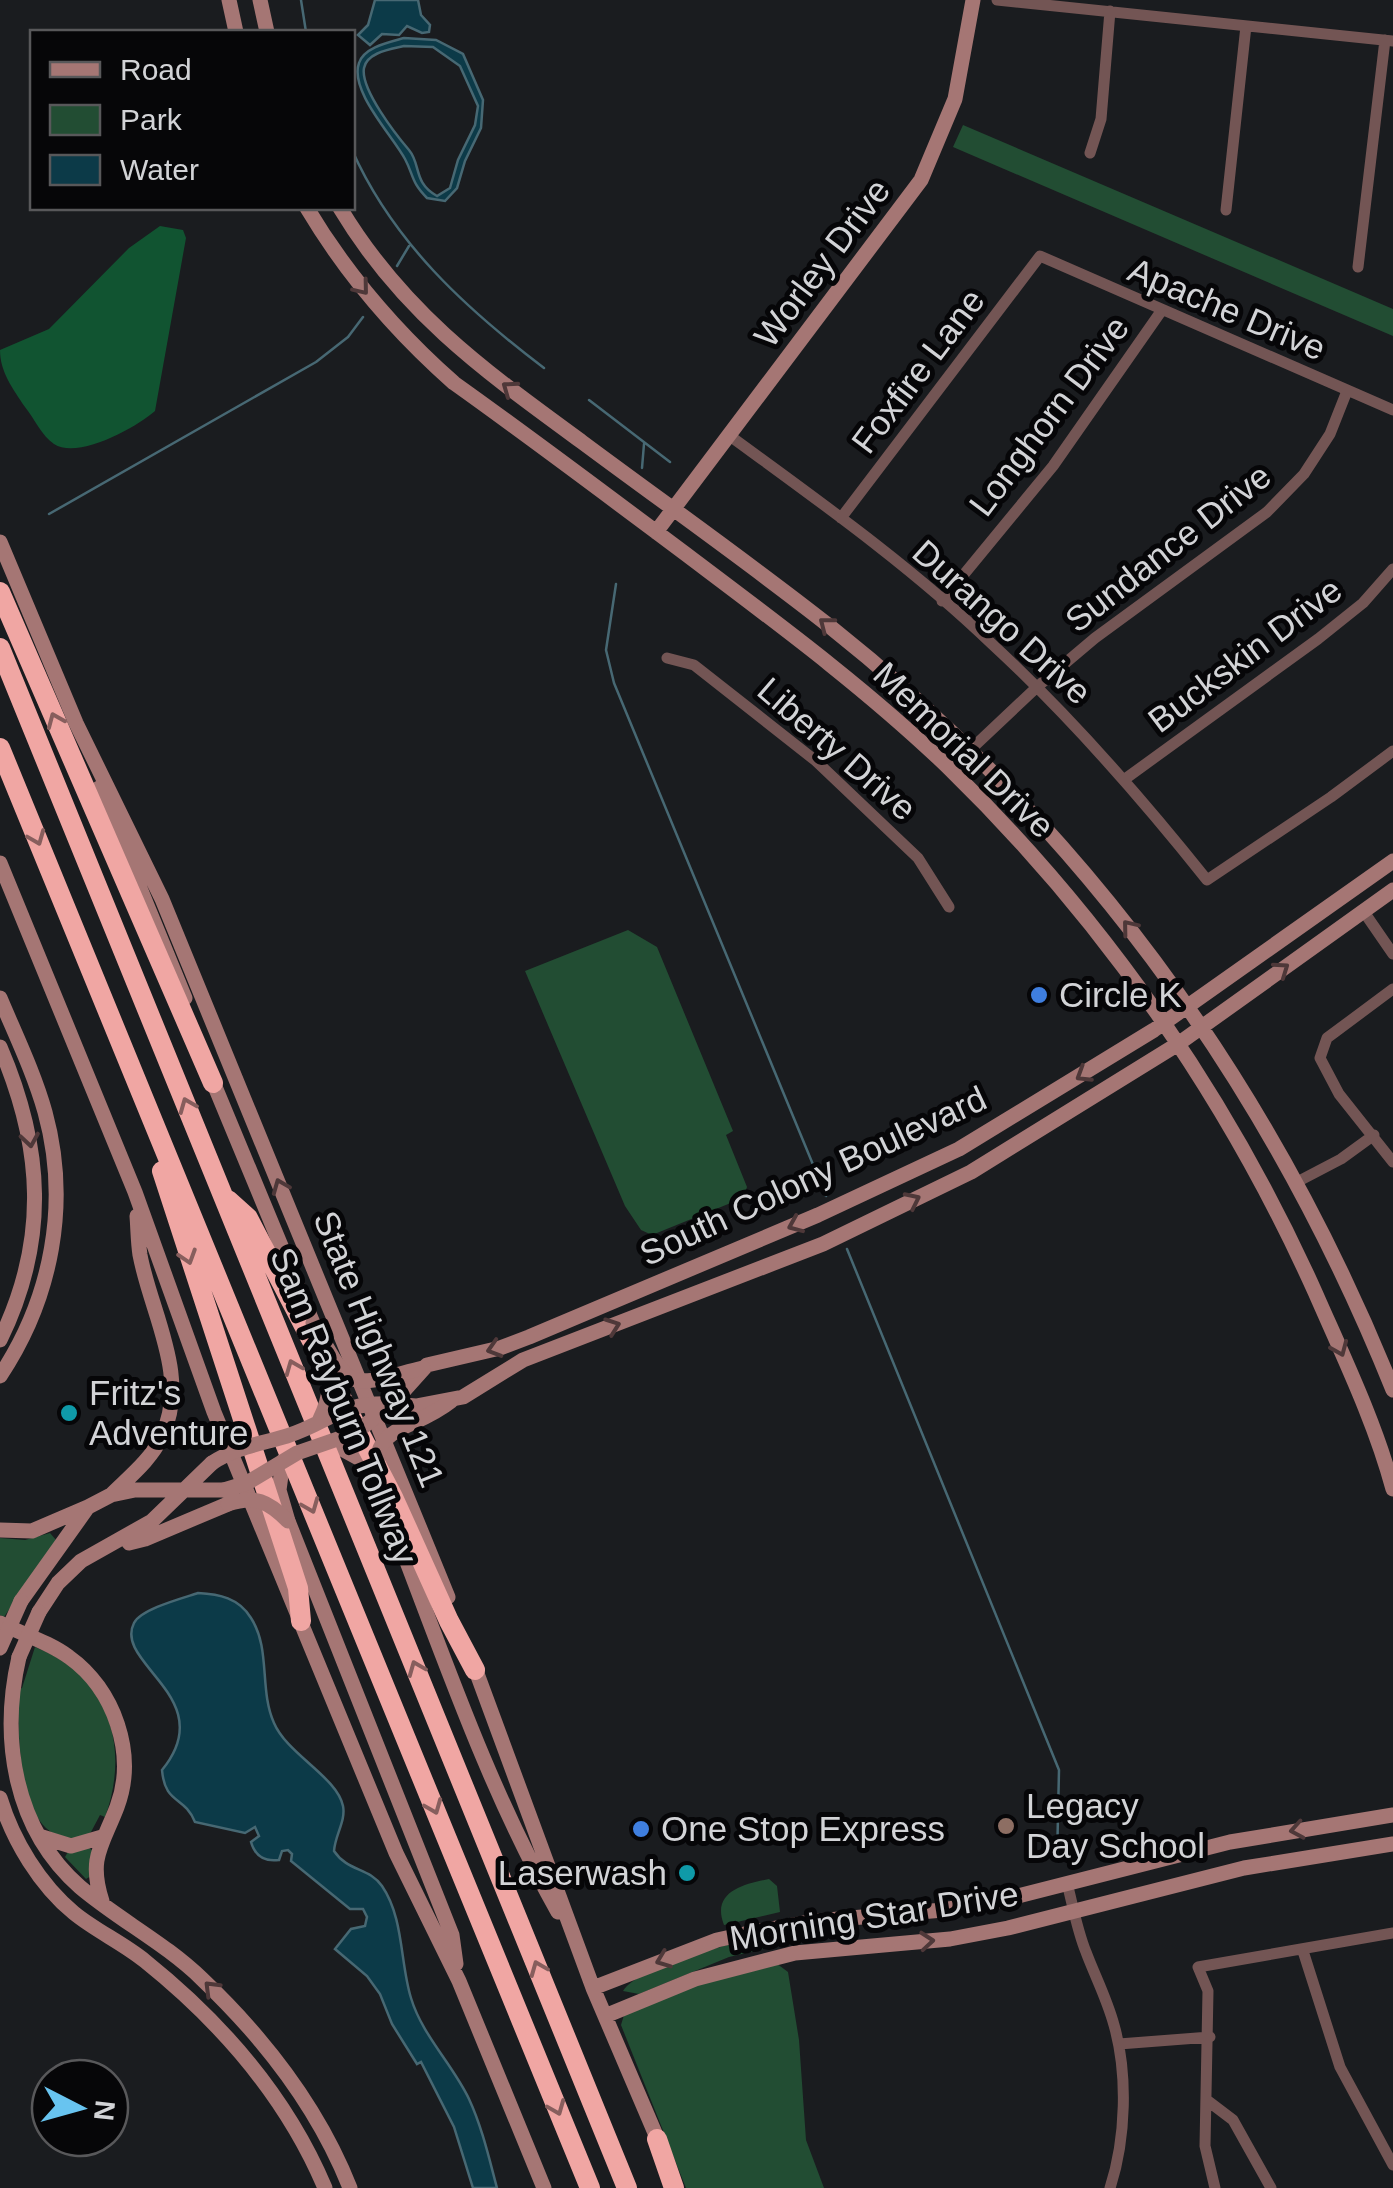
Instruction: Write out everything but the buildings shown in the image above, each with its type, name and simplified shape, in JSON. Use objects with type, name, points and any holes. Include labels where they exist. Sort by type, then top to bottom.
[{"type":"highway","points":[[0,592],[213,1083]]},
{"type":"highway","name":"Sam Rayburn Tollway","points":[[0,648],[628,2188]]},
{"type":"highway","name":"Sam Rayburn Tollway","points":[[0,748],[590,2188]]},
{"type":"highway","points":[[143,1096],[170,1202],[298,1588],[301,1621]]},
{"type":"highway","points":[[224,1196],[248,1218],[393,1497],[475,1670]]},
{"type":"highway","points":[[658,2139],[676,2188]]},
{"type":"main road","points":[[229,0],[236,30]]},
{"type":"main road","points":[[260,0],[267,30]]},
{"type":"main road","name":"Worley Drive","points":[[656,532],[921,180],[955,99],[973,0]]},
{"type":"main road","name":"Memorial Drive","points":[[308,210],[362,289],[413,347],[454,382],[811,648],[950,770],[1086,917],[1164,1022],[1274,1207],[1341,1352],[1393,1489]]},
{"type":"main road","name":"Memorial Drive","points":[[341,210],[393,282],[471,360],[828,625],[971,749],[1037,816],[1137,935],[1188,1004],[1260,1116],[1332,1248],[1393,1390]]},
{"type":"main road","points":[[526,435],[543,413]]},
{"type":"main road","name":"State Highway 121","points":[[0,542],[76,723],[162,899],[466,1639],[594,1988],[658,2139]]},
{"type":"main road","points":[[76,723],[104,805],[178,977],[213,1083],[313,1323],[331,1377],[328,1404],[320,1419]]},
{"type":"main road","name":"South Colony Boulevard","points":[[110,1546],[145,1540],[283,1461],[355,1433],[392,1404],[423,1368],[500,1348],[818,1215],[960,1149],[1164,1022],[1393,862]]},
{"type":"main road","points":[[0,863],[135,1192],[214,1412],[396,1852],[459,1981],[544,2188]]},
{"type":"main road","name":"South Colony Boulevard","points":[[350,2188],[314,2115],[277,2060],[199,1976],[79,1886],[40,1836],[20,1793],[11,1756],[9,1702],[19,1657],[39,1612],[58,1583],[81,1560],[152,1522],[212,1463],[246,1445],[288,1435],[357,1405],[416,1406],[457,1399],[523,1360],[823,1244],[971,1172],[1178,1044],[1393,890]]},
{"type":"main road","points":[[0,998],[45,1112],[56,1183],[49,1268],[30,1320],[0,1376]]},
{"type":"main road","points":[[0,1047],[23,1103],[36,1188],[27,1268],[0,1340]]},
{"type":"main road","points":[[960,1149],[971,1172]]},
{"type":"main road","points":[[112,1495],[152,1453],[162,1435],[172,1392],[171,1369],[140,1254],[135,1192]]},
{"type":"main road","points":[[1300,1260],[1332,1248]]},
{"type":"main road","points":[[646,1286],[655,1311]]},
{"type":"main road","points":[[313,1323],[342,1374],[352,1380],[377,1380],[423,1368]]},
{"type":"main road","points":[[457,1399],[391,1434],[380,1446],[375,1470],[380,1492],[497,1790],[532,1867],[581,1954]]},
{"type":"main road","points":[[329,1442],[360,1459],[380,1492]]},
{"type":"main road","points":[[283,1461],[279,1490],[288,1521],[452,1934],[459,1981]]},
{"type":"main road","points":[[0,1530],[32,1531],[112,1495],[154,1488],[256,1498],[272,1505],[288,1521]]},
{"type":"main road","points":[[0,1648],[21,1601],[88,1507]]},
{"type":"main road","points":[[0,1623],[74,1660],[96,1681],[112,1707],[122,1737],[124,1771],[119,1802],[102,1837],[95,1869],[102,1904]]},
{"type":"main road","points":[[0,1798],[16,1839],[35,1870],[74,1913]]},
{"type":"main road","name":"Morning Star Drive","points":[[594,1988],[717,1940],[749,1933],[816,1921],[943,1910],[1230,1842],[1393,1815]]},
{"type":"main road","points":[[0,1822],[8,1844],[58,1905],[143,1959],[224,2032],[294,2126],[326,2188]]},
{"type":"main road","points":[[40,1836],[71,1846],[102,1837]]},
{"type":"main road","name":"Morning Star Drive","points":[[606,2016],[638,2000],[744,1964],[818,1950],[950,1939],[1244,1868],[1393,1844]]},
{"type":"main road","points":[[258,2075],[277,2060]]},
{"type":"street","points":[[997,0],[1389,40],[1358,268]]},
{"type":"street","points":[[1090,153],[1101,119],[1110,11]]},
{"type":"street","points":[[1226,210],[1246,26]]},
{"type":"street","name":"Apache Drive","points":[[1040,256],[1393,410]]},
{"type":"street","name":"Foxfire Lane","points":[[840,518],[1040,256]]},
{"type":"street","name":"Longhorn Drive","points":[[942,601],[1053,466],[1162,310]]},
{"type":"street","name":"Sundance Drive","points":[[950,770],[1095,638],[1267,512],[1304,474],[1330,434],[1347,390]]},
{"type":"street","name":"Durango Drive","points":[[730,436],[840,518],[1038,686],[1126,778],[1207,880],[1393,751]]},
{"type":"street","name":"Buckskin Drive","points":[[1126,778],[1318,639],[1362,603],[1393,569]]},
{"type":"street","name":"Liberty Drive","points":[[666,658],[694,665],[816,761],[918,858],[949,907]]},
{"type":"street","points":[[1364,912],[1393,954]]},
{"type":"street","points":[[1393,990],[1327,1038],[1320,1049],[1321,1065],[1346,1104],[1393,1162]]},
{"type":"street","points":[[1296,1182],[1341,1159],[1374,1135]]},
{"type":"street","points":[[1068,1883],[1119,2044],[1122,2104],[1113,2188]]},
{"type":"street","points":[[1215,2188],[1205,2146],[1208,1991],[1198,1968],[1393,1932]]},
{"type":"street","points":[[1303,1951],[1340,2068],[1393,2166]]},
{"type":"street","points":[[1119,2044],[1210,2037]]},
{"type":"street","points":[[1208,2101],[1233,2120],[1271,2188]]},
{"type":"green space","points":[[963,125],[1393,309],[1393,336],[953,147]]},
{"type":"green space","points":[[160,226],[183,230],[186,238],[155,411],[121,433],[92,445],[64,448],[54,444],[12,387],[2,366],[0,350],[49,329],[129,248]]},
{"type":"green space","points":[[628,930],[657,947],[733,1131],[726,1135],[747,1187],[743,1198],[652,1235],[641,1230],[625,1206],[525,971]]},
{"type":"green space","points":[[50,1533],[56,1540],[4,1617],[0,1615],[0,1538],[25,1540]]},
{"type":"green space","points":[[35,1647],[60,1659],[80,1675],[96,1694],[114,1739],[112,1790],[105,1817],[100,1815],[91,1832],[83,1837],[60,1837],[44,1826],[32,1807],[25,1784],[18,1689],[22,1688]]},
{"type":"green space","points":[[87,1846],[93,1851],[91,1876],[86,1879],[65,1857],[69,1850]]},
{"type":"green space","points":[[769,1879],[777,1886],[780,1912],[724,1925],[721,1914],[726,1897],[740,1887]]},
{"type":"green space","points":[[771,1935],[779,1939],[780,1945],[729,1957],[639,1994],[623,1991],[633,1981],[669,1963]]},
{"type":"green space","points":[[776,1963],[788,1972],[799,2040],[806,2140],[824,2188],[686,2188],[621,2025],[624,2015],[690,1986]]},
{"type":"water","points":[[375,0],[418,0],[421,15],[430,25],[429,32],[407,26],[399,35],[382,34],[370,45],[358,35],[368,25]]},
{"type":"water","points":[[404,38],[436,40],[463,54],[483,100],[481,128],[457,188],[445,201],[427,198],[418,188],[405,159],[360,87],[362,57],[385,43]],"holes":[[[404,46],[433,47],[460,66],[478,106],[475,125],[450,188],[437,196],[424,185],[413,155],[388,123],[364,77],[366,63],[375,55]]]},
{"type":"water","points":[[198,1593],[234,1602],[251,1618],[261,1643],[274,1723],[289,1745],[339,1795],[344,1812],[334,1851],[346,1863],[377,1880],[389,1899],[416,2012],[469,2099],[497,2188],[473,2188],[454,2127],[421,2062],[417,2064],[367,1976],[335,1949],[351,1929],[365,1926],[367,1917],[363,1909],[350,1909],[291,1861],[288,1850],[282,1851],[279,1860],[261,1857],[251,1842],[259,1836],[255,1827],[245,1833],[195,1822],[167,1789],[162,1770],[177,1745],[180,1722],[174,1703],[138,1653],[132,1638],[134,1623],[145,1613]]},
{"type":"waterway","points":[[301,0],[306,30]]},
{"type":"waterway","points":[[355,156],[388,214],[434,271],[486,322],[544,368]]},
{"type":"waterway","points":[[397,266],[409,246]]},
{"type":"waterway","points":[[49,514],[316,362],[348,337],[363,317]]},
{"type":"waterway","points":[[589,400],[670,462]]},
{"type":"waterway","points":[[642,468],[644,444]]},
{"type":"waterway","points":[[616,584],[606,650],[614,683],[826,1196]]},
{"type":"waterway","points":[[847,1249],[1059,1770],[1057,1861]]},
{"type":"place","name":"Circle K","points":[[1039,995]]},
{"type":"place","name":"Fritz's Adventure","points":[[69,1413]]},
{"type":"place","name":"Legacy Day School","points":[[1006,1826]]},
{"type":"place","name":"One Stop Express","points":[[641,1829]]},
{"type":"place","name":"Laserwash","points":[[687,1873]]}]
